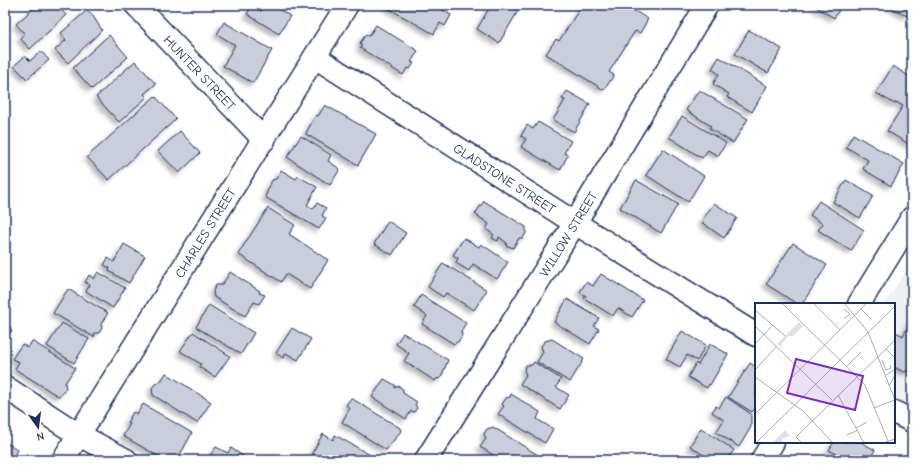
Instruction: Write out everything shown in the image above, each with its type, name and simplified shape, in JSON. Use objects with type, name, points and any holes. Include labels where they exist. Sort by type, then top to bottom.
[{"type":"street","name":"HUNTER STREET","points":[[136,5],[264,140]]},
{"type":"street","name":"CHARLES STREET","points":[[64,460],[347,5]]},
{"type":"street","name":"WILLOW STREET","points":[[426,460],[575,223],[707,5]]},
{"type":"street","name":"GLADSTONE STREET","points":[[315,58],[575,223],[755,334]]},
{"type":"street","points":[[860,303],[912,218]]},
{"type":"street","points":[[5,387],[79,434],[126,460]]},
{"type":"street","points":[[895,412],[912,421]]},
{"type":"street","points":[[762,460],[772,443]]},
{"type":"shaded area","points":[[912,261],[912,436],[895,427],[895,303],[886,303]]},
{"type":"building","points":[[37,5],[57,5],[66,15],[30,49],[20,38],[25,34],[16,24]]},
{"type":"building","points":[[264,5],[272,5],[290,16],[279,34],[247,14],[252,6],[261,11]]},
{"type":"building","points":[[386,5],[434,5],[451,15],[445,26],[440,23],[434,34],[386,7]]},
{"type":"building","points":[[491,5],[498,8],[500,5],[507,5],[518,11],[499,43],[477,29]]},
{"type":"building","points":[[582,5],[625,5],[648,19],[640,33],[635,31],[609,72],[614,75],[604,90],[546,54],[556,39],[559,41]]},
{"type":"building","points":[[813,5],[842,5],[834,18]]},
{"type":"building","points":[[887,5],[912,5],[912,7],[907,16]]},
{"type":"building","points":[[86,11],[91,13],[102,30],[68,63],[55,50],[66,40],[61,33]]},
{"type":"building","points":[[224,22],[272,50],[253,83],[223,66],[235,45],[217,34]]},
{"type":"building","points":[[376,25],[418,51],[411,62],[414,63],[410,69],[407,68],[403,75],[360,48],[362,45],[360,43],[366,34],[369,36]]},
{"type":"building","points":[[749,30],[782,49],[768,73],[735,54]]},
{"type":"building","points":[[109,35],[128,57],[92,89],[73,68]]},
{"type":"building","points":[[41,51],[49,60],[27,79],[14,66],[25,56],[30,61]]},
{"type":"building","points":[[719,57],[767,86],[752,112],[727,97],[729,94],[713,84],[719,74],[712,69]]},
{"type":"building","points":[[135,61],[156,84],[144,94],[147,97],[119,122],[96,97]]},
{"type":"building","points":[[893,66],[912,78],[912,146],[887,131],[903,106],[896,102],[895,104],[876,93]]},
{"type":"building","points":[[699,90],[748,119],[733,143],[709,128],[711,126],[686,110]]},
{"type":"building","points":[[567,91],[590,104],[574,132],[553,120],[565,100],[562,99]]},
{"type":"building","points":[[155,96],[176,119],[109,180],[87,157]]},
{"type":"building","points":[[325,105],[376,134],[358,165],[306,134],[316,115],[318,116]]},
{"type":"building","points":[[682,116],[726,143],[718,156],[708,150],[702,158],[669,137]]},
{"type":"building","points":[[538,122],[571,141],[564,153],[568,155],[560,170],[521,147],[526,139],[521,136],[527,125],[533,129]]},
{"type":"building","points":[[180,131],[200,153],[179,173],[158,151]]},
{"type":"building","points":[[853,134],[904,164],[891,186],[863,169],[868,160],[846,147]]},
{"type":"building","points":[[301,136],[331,155],[328,161],[340,169],[330,185],[287,157]]},
{"type":"building","points":[[663,149],[704,176],[688,202],[646,175]]},
{"type":"building","points":[[281,170],[296,179],[298,176],[317,187],[307,205],[313,209],[317,203],[326,208],[322,216],[326,218],[319,229],[265,197],[272,180],[276,179]]},
{"type":"building","points":[[636,180],[678,204],[661,233],[620,208]]},
{"type":"building","points":[[846,180],[873,196],[860,218],[833,202]]},
{"type":"building","points":[[484,201],[526,227],[526,233],[523,238],[519,238],[513,248],[506,245],[507,243],[499,237],[498,241],[492,238],[494,235],[486,229],[489,224],[475,214]]},
{"type":"building","points":[[819,201],[864,230],[851,251],[818,230],[823,224],[810,215]]},
{"type":"building","points":[[714,203],[737,218],[724,238],[701,222]]},
{"type":"building","points":[[268,208],[295,225],[289,234],[328,260],[310,289],[286,274],[281,282],[238,254]]},
{"type":"building","points":[[388,221],[406,233],[392,255],[374,244]]},
{"type":"building","points":[[464,238],[479,247],[481,244],[508,262],[497,279],[473,264],[469,271],[456,263],[458,258],[453,255]]},
{"type":"building","points":[[793,243],[827,265],[803,303],[795,303],[766,284]]},
{"type":"building","points":[[124,244],[145,256],[129,283],[109,271],[110,268],[104,265],[108,258],[114,262]]},
{"type":"building","points":[[443,263],[487,290],[474,310],[446,293],[443,297],[428,287]]},
{"type":"building","points":[[98,272],[125,288],[113,308],[86,291],[90,285],[85,282],[89,275],[94,279]]},
{"type":"building","points":[[230,272],[260,291],[259,293],[265,295],[259,304],[254,302],[245,316],[214,297],[213,291],[216,285],[222,285]]},
{"type":"building","points":[[601,274],[643,300],[632,317],[618,308],[613,316],[584,298],[586,296],[580,292],[586,282],[593,286]]},
{"type":"building","points":[[68,289],[108,313],[101,324],[102,328],[99,333],[95,333],[94,337],[53,313]]},
{"type":"building","points":[[421,295],[466,323],[461,331],[462,335],[459,341],[454,344],[422,324],[427,316],[414,307]]},
{"type":"building","points":[[567,299],[599,318],[594,326],[599,329],[590,344],[554,322]]},
{"type":"building","points":[[209,305],[254,333],[241,354],[196,327]]},
{"type":"building","points":[[5,318],[12,331],[5,335]]},
{"type":"building","points":[[912,318],[912,369],[904,372],[895,368],[895,332],[903,336]]},
{"type":"building","points":[[62,323],[89,339],[74,363],[47,346]]},
{"type":"building","points":[[292,328],[311,339],[298,360],[286,353],[283,358],[276,353]]},
{"type":"building","points":[[682,331],[706,345],[697,361],[687,355],[680,367],[666,359]]},
{"type":"building","points":[[193,332],[230,356],[215,377],[199,367],[201,364],[180,351]]},
{"type":"building","points":[[403,333],[448,360],[441,378],[436,379],[435,381],[404,361],[409,353],[396,344]]},
{"type":"building","points":[[552,339],[584,359],[570,382],[537,362],[543,352],[541,346],[545,341]]},
{"type":"building","points":[[32,341],[75,368],[65,383],[66,388],[62,394],[58,396],[15,369],[19,362],[12,359],[22,344],[28,348]]},
{"type":"building","points":[[710,344],[728,354],[707,388],[688,377],[696,363],[698,365]]},
{"type":"building","points":[[534,362],[561,379],[556,387],[569,395],[560,409],[520,384],[526,375],[524,370],[526,365],[532,365]]},
{"type":"building","points":[[750,363],[755,366],[755,408],[752,412],[728,397]]},
{"type":"building","points":[[166,373],[211,402],[197,423],[153,395],[152,388],[155,384],[161,381]]},
{"type":"building","points":[[384,379],[395,385],[395,388],[398,386],[403,389],[403,393],[417,402],[415,404],[417,408],[414,412],[411,411],[406,419],[372,397]]},
{"type":"building","points":[[511,394],[540,412],[537,419],[553,429],[545,443],[498,414],[504,406],[502,404],[506,398],[510,397]]},
{"type":"building","points":[[726,397],[751,414],[751,427],[739,447],[716,432],[724,420],[712,412],[716,406],[719,408]]},
{"type":"building","points":[[351,398],[400,428],[401,431],[386,450],[342,422],[350,408],[346,405]]},
{"type":"building","points":[[143,404],[192,433],[177,460],[165,460],[123,436],[130,424],[127,423],[133,412],[137,414]]},
{"type":"building","points":[[493,427],[538,455],[535,460],[502,460],[480,447],[486,439],[484,434],[487,429]]},
{"type":"building","points":[[701,428],[734,450],[727,460],[711,460],[690,446]]},
{"type":"building","points":[[323,434],[333,440],[335,435],[379,460],[323,460],[312,453]]},
{"type":"building","points":[[5,442],[17,449],[13,460],[5,460]]},
{"type":"building","points":[[833,443],[863,443],[875,450],[869,460],[848,460],[829,450]]},
{"type":"building","points":[[216,447],[228,453],[231,448],[249,460],[207,460]]}]
